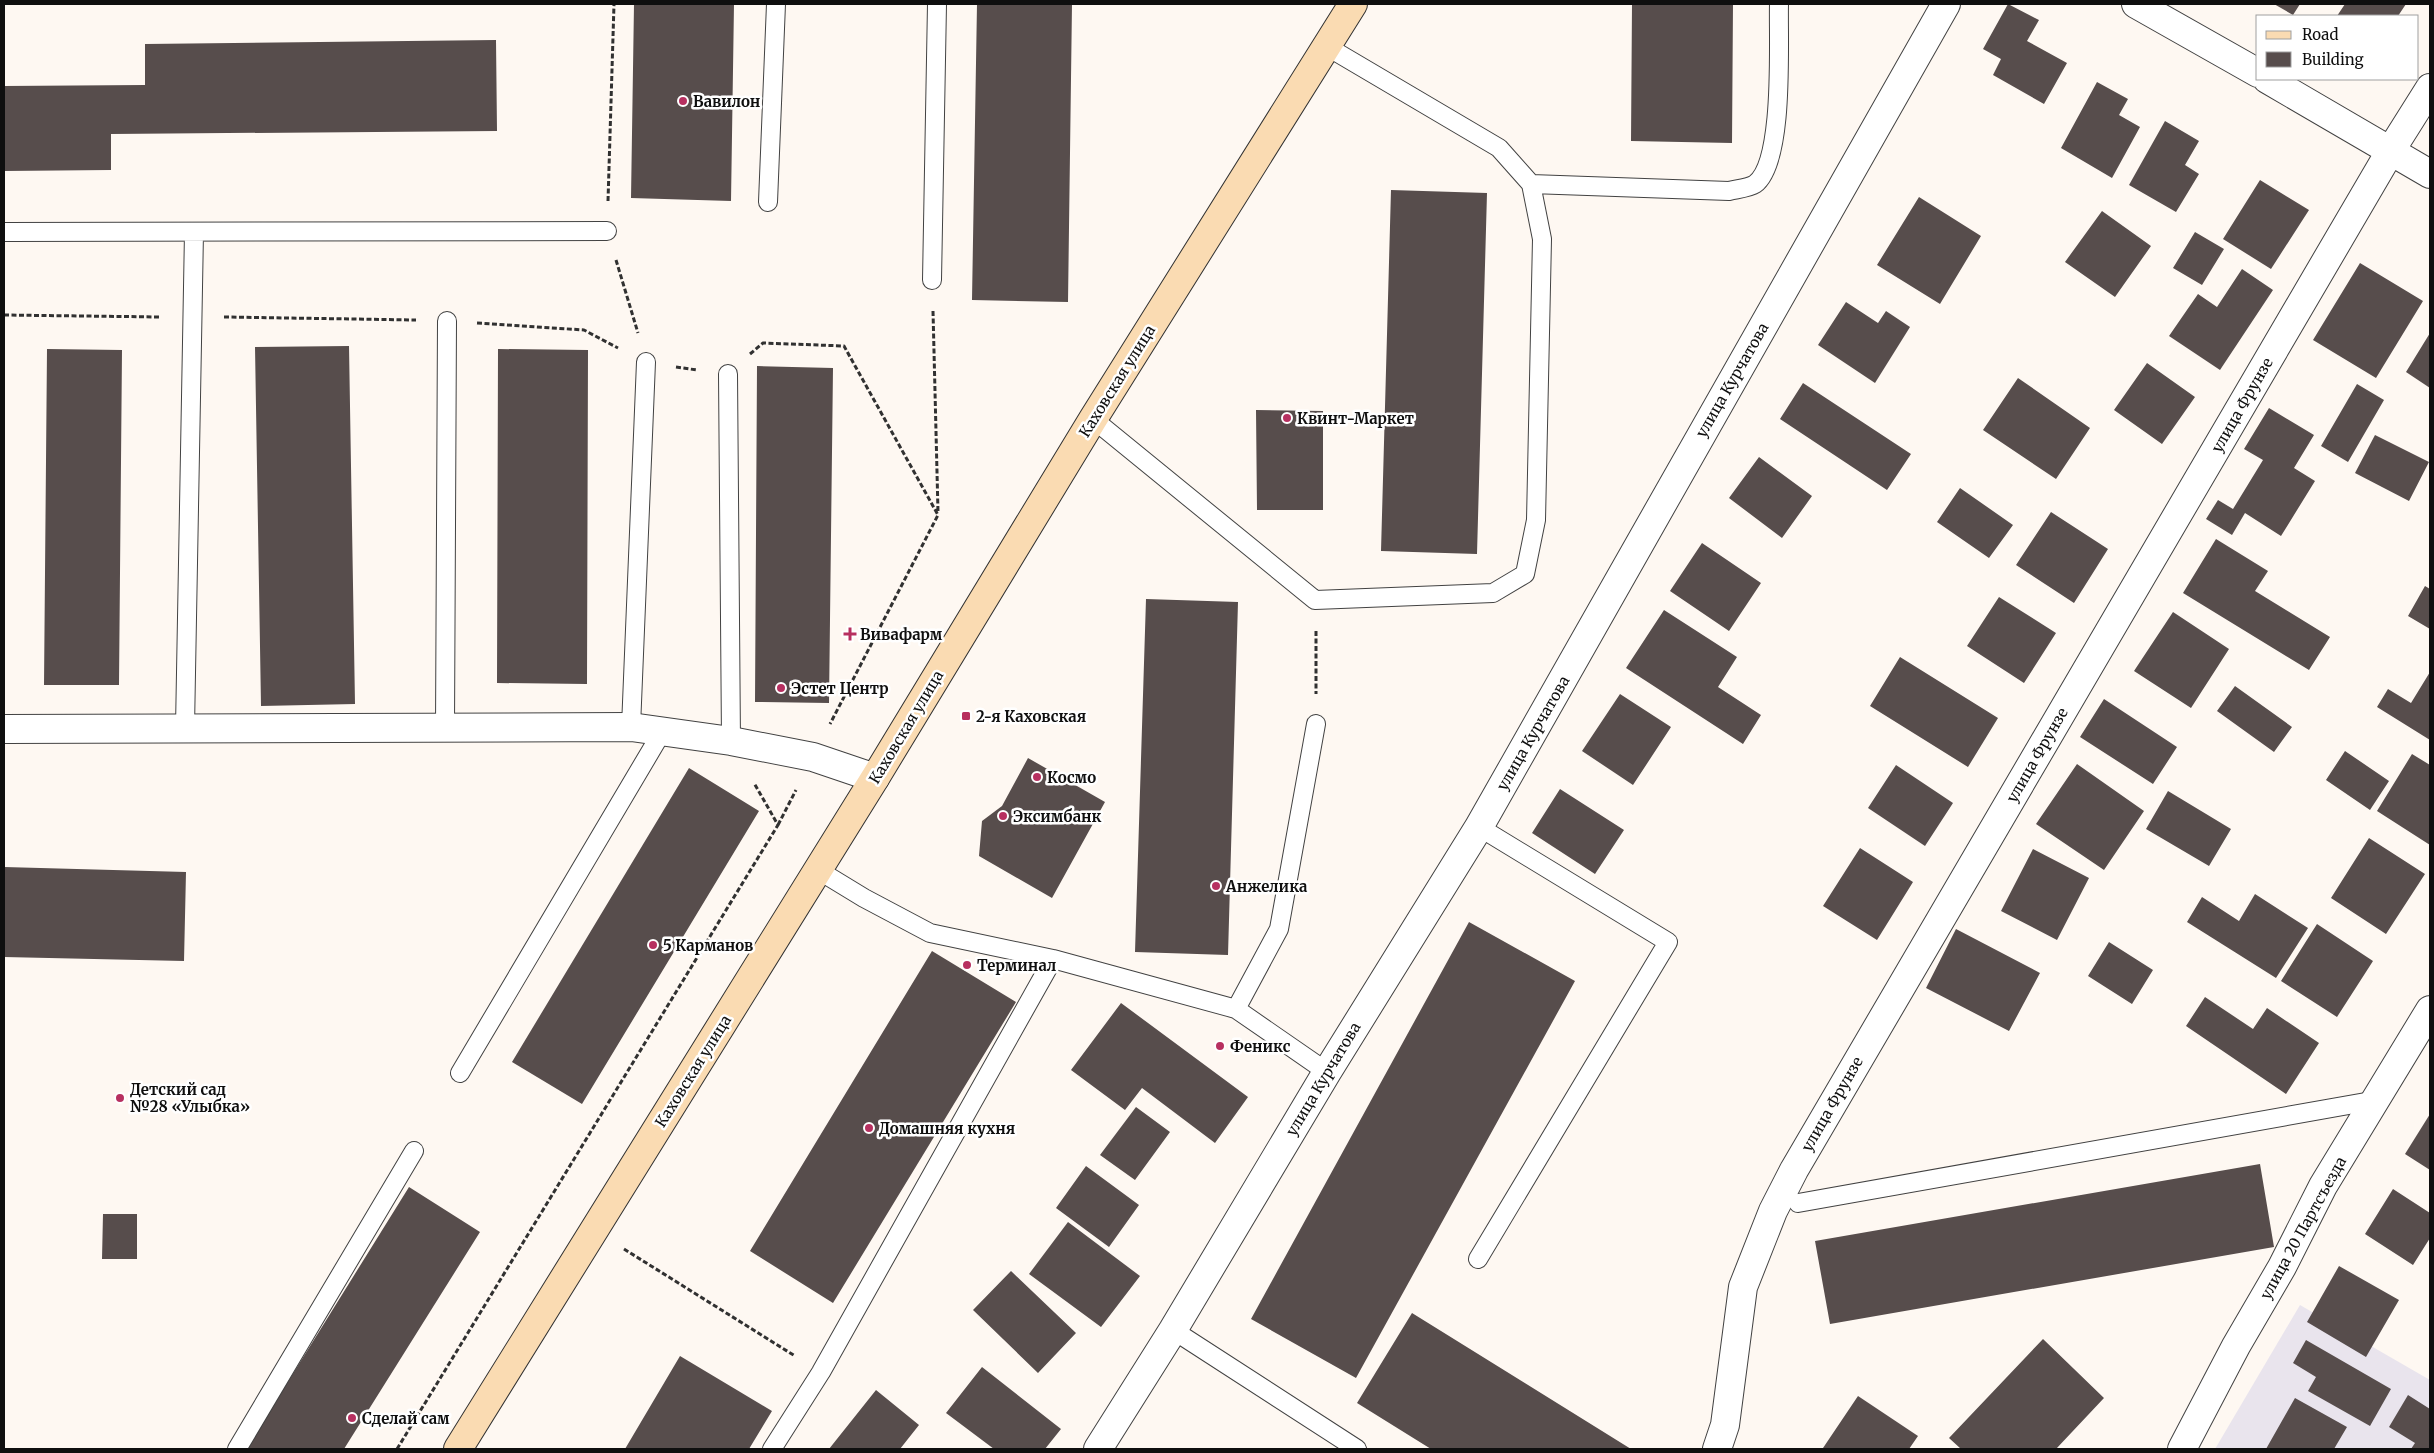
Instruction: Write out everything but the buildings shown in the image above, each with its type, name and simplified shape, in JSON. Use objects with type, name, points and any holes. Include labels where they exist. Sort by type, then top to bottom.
[{"type":"street","name":"Каховская улица","points":[[458,1449],[875,778],[1093,418],[1353,4]]},
{"type":"street","name":"улица Курчатова","points":[[1098,1449],[1173,1330],[1327,1072],[1479,827],[1946,4]]},
{"type":"street","points":[[2136,4],[2256,73]]},
{"type":"street","points":[[2269,80],[2430,174]]},
{"type":"street","name":"улица Фрунзе","points":[[1716,1449],[1725,1425],[1743,1287],[1773,1211],[1789,1178],[2391,150],[2430,88]]},
{"type":"street","points":[[4,728],[631,727],[731,741],[813,757],[875,778]]},
{"type":"street","name":"улица 20 Партсъезда","points":[[2182,1449],[2236,1346],[2282,1267],[2323,1186],[2430,1010]]},
{"type":"lane","points":[[768,202],[776,4]]},
{"type":"lane","points":[[932,280],[937,4]]},
{"type":"lane","points":[[1531,184],[1730,191],[1755,184],[1765,170],[1772,150],[1778,116],[1779,4]]},
{"type":"lane","points":[[1093,418],[1315,600],[1493,593],[1525,574],[1536,520],[1542,248],[1542,239],[1531,184],[1499,148],[1326,46]]},
{"type":"lane","points":[[4,232],[607,231]]},
{"type":"lane","points":[[185,728],[194,232]]},
{"type":"lane","points":[[445,727],[447,321]]},
{"type":"lane","points":[[631,727],[646,362]]},
{"type":"lane","points":[[728,374],[731,741]]},
{"type":"lane","points":[[1236,1009],[1279,929],[1316,724]]},
{"type":"lane","points":[[460,1073],[662,732]]},
{"type":"lane","points":[[1478,1259],[1668,942],[1479,827]]},
{"type":"lane","points":[[818,870],[864,898],[930,933],[1053,959],[1236,1009],[1327,1072]]},
{"type":"lane","points":[[772,1449],[821,1372],[1053,959]]},
{"type":"lane","points":[[1798,1203],[2377,1100]]},
{"type":"lane","points":[[237,1449],[414,1151]]},
{"type":"lane","points":[[1173,1330],[1357,1449]]},
{"type":"path","points":[[614,4],[607,231],[646,362]]},
{"type":"path","points":[[397,1449],[778,825],[938,515],[932,280]]},
{"type":"path","points":[[4,315],[447,321],[584,330],[646,362],[728,374],[763,343],[844,346],[938,515]]},
{"type":"path","points":[[1315,600],[1316,724]]},
{"type":"path","points":[[731,741],[778,825]]},
{"type":"path","points":[[594,1230],[821,1372]]},
{"type":"shaded area","points":[[2300,1305],[2430,1380],[2430,1449],[2215,1449]]},
{"type":"place","name":"Вавилон","points":[[683,101]]},
{"type":"place","name":"Квинт-Маркет","points":[[1287,418]]},
{"type":"place","name":"Вивафарм","points":[[850,634]]},
{"type":"place","name":"Эстет Центр","points":[[781,688]]},
{"type":"place","name":"2-я Каховская","points":[[966,716]]},
{"type":"place","name":"Космо","points":[[1037,777]]},
{"type":"place","name":"Эксимбанк","points":[[1003,816]]},
{"type":"place","name":"Анжелика","points":[[1216,886]]},
{"type":"place","name":"5 Карманов","points":[[653,945]]},
{"type":"place","name":"Терминал","points":[[967,965]]},
{"type":"place","name":"Феникс","points":[[1220,1046]]},
{"type":"place","name":"Детский сад №28 «Улыбка»","points":[[120,1098]]},
{"type":"place","name":"Домашняя кухня","points":[[869,1128]]},
{"type":"place","name":"Сделай сам","points":[[352,1418]]}]
